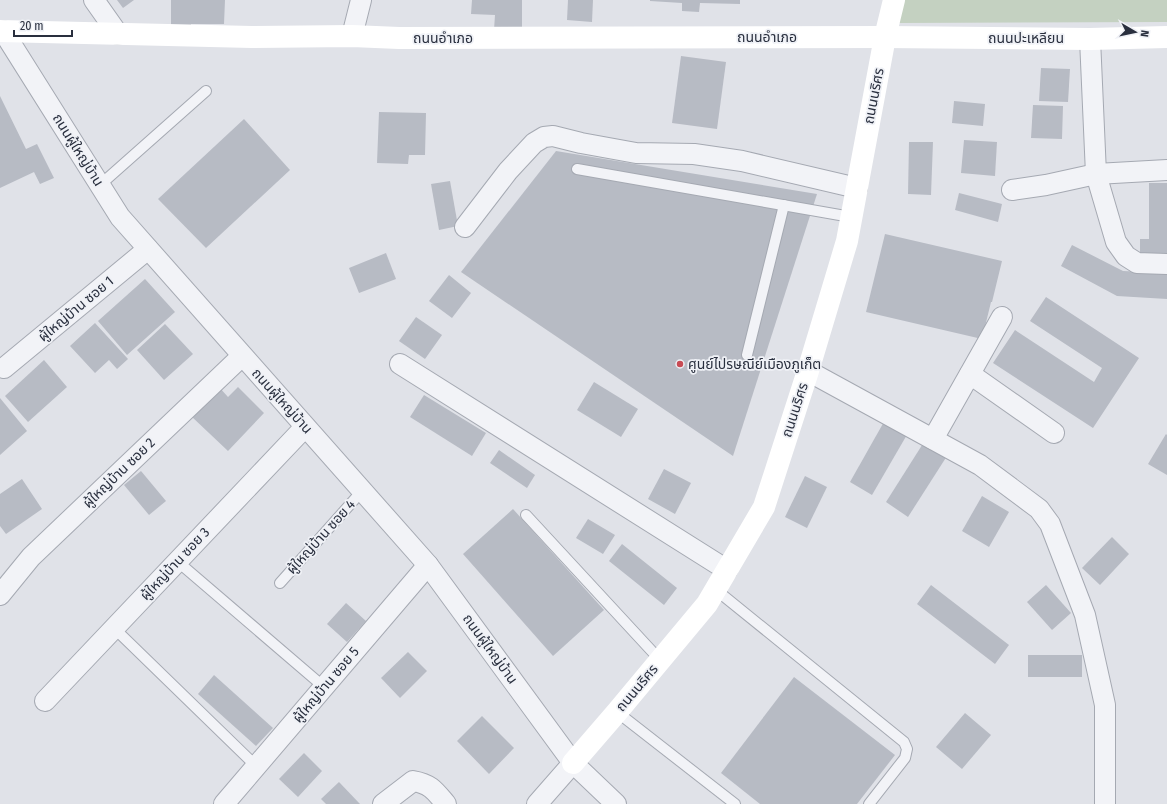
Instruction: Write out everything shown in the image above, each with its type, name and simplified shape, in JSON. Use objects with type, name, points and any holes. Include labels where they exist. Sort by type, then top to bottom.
[{"type":"street","points":[[94,0],[118,34]]},
{"type":"street","points":[[352,36],[361,0]]},
{"type":"street","name":"ถนนนริศร","points":[[573,763],[707,604],[764,507],[808,371],[847,241],[894,0]]},
{"type":"street","name":"ถนนอำเภอ","points":[[1,31],[252,38],[352,36],[399,38],[886,37]]},
{"type":"street","name":"ถนนผู้ใหญ่บ้าน","points":[[1,31],[120,217],[428,565],[573,763],[616,804]]},
{"type":"street","name":"ถนนปะเหลียน","points":[[886,37],[1090,39],[1167,37]]},
{"type":"street","points":[[1090,39],[1096,174],[1116,242],[1126,256],[1137,263],[1167,264]]},
{"type":"street","points":[[465,227],[508,171],[534,143],[544,137],[552,136],[636,153],[694,154],[742,161],[857,188]]},
{"type":"street","points":[[1012,190],[1046,185],[1096,174],[1167,170]]},
{"type":"street","name":"ผู้ใหญ่บ้าน ซอย 1","points":[[4,368],[148,249]]},
{"type":"street","points":[[933,439],[1002,318]]},
{"type":"street","name":"ผู้ใหญ่บ้าน ซอย 2","points":[[0,595],[31,557],[242,356]]},
{"type":"street","points":[[400,364],[727,570]]},
{"type":"street","points":[[808,371],[980,465],[1039,509],[1050,524],[1084,615],[1105,705],[1105,804]]},
{"type":"street","points":[[970,374],[1054,432]]},
{"type":"street","name":"ผู้ใหญ่บ้าน ซอย 3","points":[[45,701],[305,427]]},
{"type":"street","name":"ผู้ใหญ่บ้าน ซอย 5","points":[[224,804],[428,565]]},
{"type":"street","points":[[537,804],[573,763]]},
{"type":"street","points":[[383,804],[413,781],[422,782],[431,786],[446,804]]},
{"type":"lane","points":[[100,185],[206,91]]},
{"type":"lane","points":[[577,169],[851,217]]},
{"type":"lane","points":[[747,355],[784,205]]},
{"type":"lane","name":"ผู้ใหญ่บ้าน ซอย 4","points":[[280,583],[362,491]]},
{"type":"lane","points":[[526,515],[660,660]]},
{"type":"lane","points":[[177,561],[324,687]]},
{"type":"lane","points":[[716,589],[904,742],[907,749],[905,758],[870,804]]},
{"type":"lane","points":[[114,628],[256,766]]},
{"type":"lane","points":[[617,712],[735,804]]},
{"type":"green space","points":[[904,0],[1167,0],[1167,22],[899,23]]},
{"type":"building","points":[[117,0],[134,0],[123,8]]},
{"type":"building","points":[[171,0],[225,0],[224,24],[191,24],[191,30],[171,30]]},
{"type":"building","points":[[472,0],[522,0],[522,30],[494,30],[495,15],[471,14]]},
{"type":"building","points":[[568,0],[593,0],[592,22],[567,20]]},
{"type":"building","points":[[650,0],[740,0],[740,4],[700,3],[699,12],[682,11],[682,3]]},
{"type":"building","points":[[681,56],[726,62],[717,129],[672,123]]},
{"type":"building","points":[[1041,68],[1070,69],[1068,102],[1039,101]]},
{"type":"building","points":[[0,96],[26,149],[37,144],[54,178],[40,184],[34,172],[0,188]]},
{"type":"building","points":[[954,101],[985,104],[983,126],[952,123]]},
{"type":"building","points":[[1033,105],[1063,106],[1062,139],[1031,138]]},
{"type":"building","points":[[379,112],[426,113],[425,155],[409,155],[408,164],[377,163]]},
{"type":"building","points":[[244,119],[290,170],[206,248],[158,199]]},
{"type":"building","points":[[964,140],[997,142],[995,176],[961,173]]},
{"type":"building","points":[[909,142],[933,142],[931,195],[908,194]]},
{"type":"building","name":"ศูนย์ไปรษณีย์เมืองภูเก็ต","points":[[556,151],[817,194],[733,456],[461,272]]},
{"type":"building","points":[[450,181],[458,226],[439,230],[431,184]]},
{"type":"building","points":[[1149,183],[1167,183],[1167,259],[1140,259],[1140,239],[1149,239]]},
{"type":"building","points":[[959,193],[1002,204],[998,222],[955,210]]},
{"type":"building","points":[[885,234],[1002,261],[982,339],[866,312]]},
{"type":"building","points":[[1072,245],[1123,271],[1167,273],[1167,299],[1117,296],[1061,266]]},
{"type":"building","points":[[386,253],[396,279],[359,293],[349,268]]},
{"type":"building","points":[[449,275],[471,293],[452,318],[429,301]]},
{"type":"building","points":[[145,279],[175,312],[127,355],[98,321]]},
{"type":"building","points":[[1046,297],[1139,358],[1093,428],[993,363],[1015,330],[1094,382],[1102,368],[1030,321]]},
{"type":"building","points":[[416,317],[442,335],[425,359],[399,341]]},
{"type":"building","points":[[95,323],[128,359],[117,369],[109,360],[95,373],[70,346]]},
{"type":"building","points":[[165,324],[193,354],[164,380],[137,350]]},
{"type":"building","points":[[44,360],[67,387],[28,422],[5,396]]},
{"type":"building","points":[[594,382],[638,409],[621,437],[577,410]]},
{"type":"building","points":[[219,387],[228,397],[238,387],[264,413],[228,451],[191,416]]},
{"type":"building","points":[[424,395],[486,433],[472,456],[410,417]]},
{"type":"building","points":[[0,398],[27,431],[0,455]]},
{"type":"building","points":[[885,420],[908,433],[872,495],[850,482]]},
{"type":"building","points":[[1166,434],[1167,435],[1167,475],[1148,464]]},
{"type":"building","points":[[924,442],[947,456],[908,517],[886,502]]},
{"type":"building","points":[[499,450],[535,475],[527,488],[490,463]]},
{"type":"building","points":[[664,469],[691,483],[675,514],[648,499]]},
{"type":"building","points":[[141,471],[166,501],[149,515],[124,485]]},
{"type":"building","points":[[805,476],[827,487],[807,528],[785,517]]},
{"type":"building","points":[[22,479],[42,509],[6,534],[0,526],[0,494]]},
{"type":"building","points":[[982,496],[1009,512],[989,547],[962,531]]},
{"type":"building","points":[[513,509],[604,610],[553,656],[463,554]]},
{"type":"building","points":[[588,519],[615,535],[603,554],[576,538]]},
{"type":"building","points":[[1112,537],[1129,554],[1100,585],[1082,568]]},
{"type":"building","points":[[622,544],[677,588],[664,605],[609,561]]},
{"type":"building","points":[[931,585],[1009,645],[995,664],[917,604]]},
{"type":"building","points":[[1046,585],[1071,613],[1052,630],[1027,602]]},
{"type":"building","points":[[346,603],[366,621],[347,642],[327,624]]},
{"type":"building","points":[[408,652],[427,671],[400,698],[381,678]]},
{"type":"building","points":[[1028,655],[1082,655],[1082,677],[1028,677]]},
{"type":"building","points":[[214,675],[273,728],[256,746],[198,694]]},
{"type":"building","points":[[794,677],[895,755],[857,804],[760,804],[721,773]]},
{"type":"building","points":[[965,713],[991,735],[962,769],[936,747]]},
{"type":"building","points":[[482,716],[514,748],[489,774],[457,741]]},
{"type":"building","points":[[304,753],[322,771],[298,797],[279,779]]},
{"type":"building","points":[[339,782],[360,804],[326,804],[321,799]]},
{"type":"place","name":"ศูนย์ไปรษณีย์เมืองภูเก็ต","points":[[680,364]]}]
